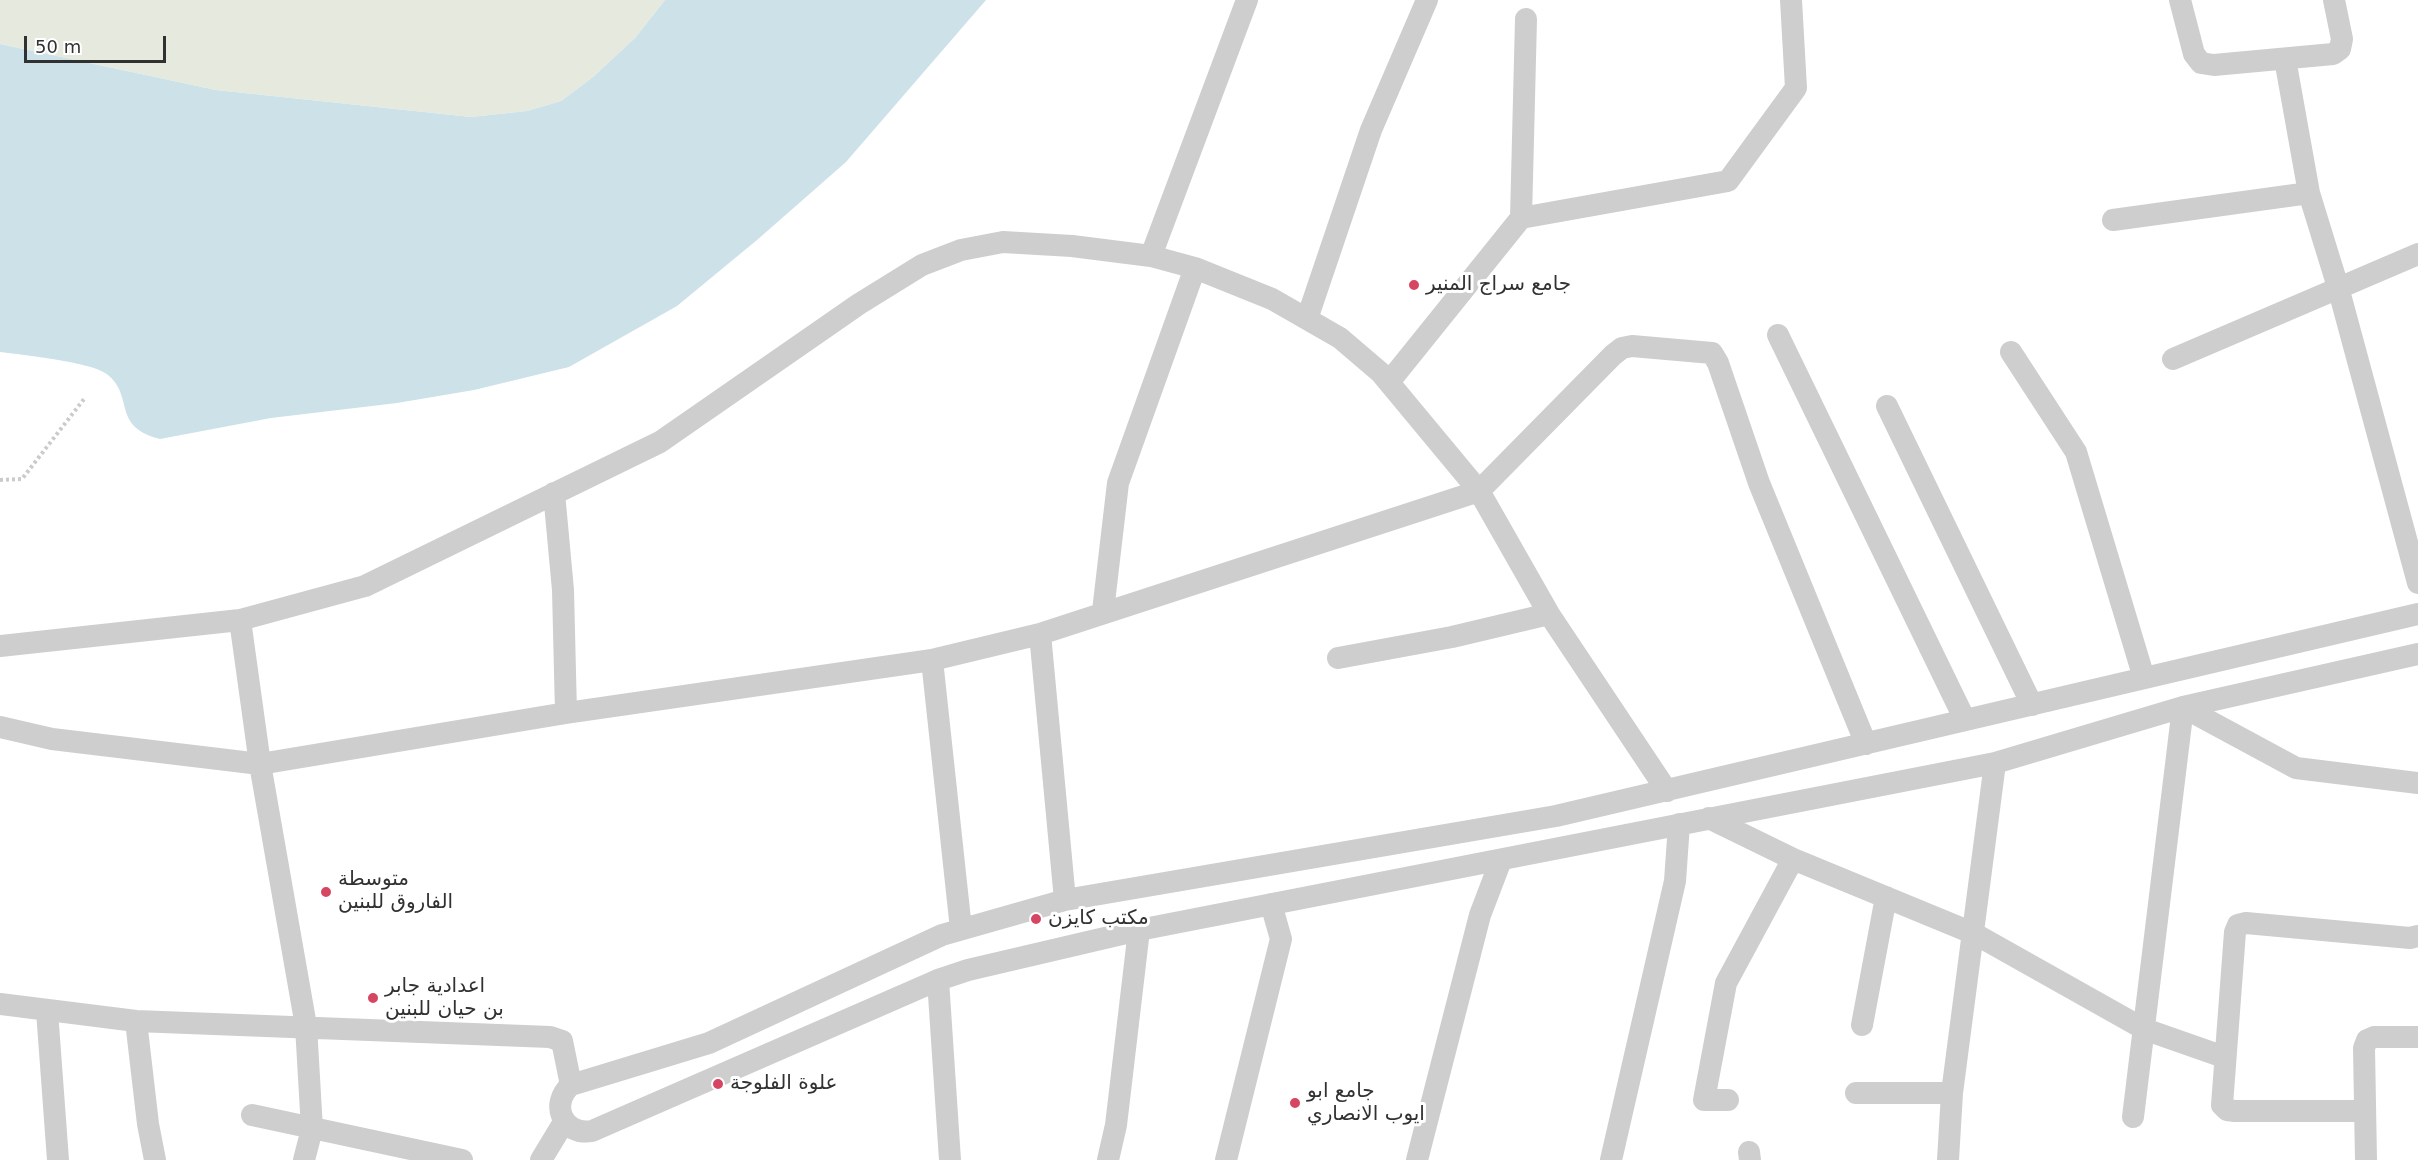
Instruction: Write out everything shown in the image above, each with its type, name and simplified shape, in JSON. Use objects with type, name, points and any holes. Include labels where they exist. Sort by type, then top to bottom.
[{"type":"street","points":[[1151,256],[1247,0]]},
{"type":"street","points":[[1307,319],[1371,130],[1427,0]]},
{"type":"street","points":[[1521,218],[1728,181],[1796,88],[1791,0]]},
{"type":"street","points":[[2180,0],[2194,54],[2201,63],[2214,65],[2333,54],[2340,49],[2342,39],[2334,0]]},
{"type":"street","points":[[1389,382],[1521,218],[1526,20]]},
{"type":"street","points":[[2285,59],[2309,193],[2338,287],[2418,584]]},
{"type":"street","points":[[2113,220],[2309,193]]},
{"type":"street","points":[[0,646],[240,620],[365,586],[660,442],[859,304],[922,265],[961,250],[1003,242],[1072,246],[1151,256],[1196,268],[1272,299],[1340,338],[1389,382],[1479,491],[1549,614],[1667,791]]},
{"type":"street","points":[[2173,359],[2418,254]]},
{"type":"street","points":[[1103,611],[1118,483],[1196,268]]},
{"type":"street","points":[[1778,335],[1965,720]]},
{"type":"street","points":[[0,728],[52,738],[260,764],[566,713],[932,660],[1040,634],[1103,611],[1479,491],[1622,348],[1632,346],[1712,353],[1718,363],[1759,483],[1866,744]]},
{"type":"street","points":[[2011,352],[2076,452],[2144,678]]},
{"type":"street","points":[[1887,406],[2032,705]]},
{"type":"street","points":[[554,493],[563,590],[566,713]]},
{"type":"street","points":[[1338,658],[1452,637],[1549,614]]},
{"type":"street","points":[[541,1160],[564,1122],[560,1102],[571,1085],[709,1042],[961,929],[1065,900],[1556,816],[2418,614]]},
{"type":"street","points":[[240,620],[260,764],[306,1026],[312,1129],[304,1160]]},
{"type":"street","points":[[1040,634],[1065,900]]},
{"type":"street","points":[[564,1122],[580,1132],[592,1131],[938,980],[968,970],[1139,930],[1995,763],[2183,707],[2418,654]]},
{"type":"street","points":[[932,660],[961,929]]},
{"type":"street","points":[[2183,707],[2296,768],[2418,783]]},
{"type":"street","points":[[2133,1117],[2183,707]]},
{"type":"street","points":[[1948,1160],[1952,1093],[1975,934],[1995,763]]},
{"type":"street","points":[[1556,816],[1561,848]]},
{"type":"street","points":[[1709,818],[1793,860],[1975,934],[2144,1029],[2224,1057]]},
{"type":"street","points":[[1611,1160],[1675,881],[1679,824]]},
{"type":"street","points":[[1417,1160],[1480,915],[1501,860]]},
{"type":"street","points":[[1728,1100],[1704,1100],[1726,983],[1793,860]]},
{"type":"street","points":[[1862,1025],[1886,897]]},
{"type":"street","points":[[1226,1160],[1281,939],[1271,904]]},
{"type":"street","points":[[2364,1111],[2227,1110],[2222,1105],[2224,1057],[2238,925],[2246,923],[2410,938],[2418,936]]},
{"type":"street","points":[[1108,1160],[1116,1125],[1139,930]]},
{"type":"street","points":[[938,980],[950,1160]]},
{"type":"street","points":[[0,1004],[136,1021],[306,1026],[550,1038],[562,1041],[571,1085]]},
{"type":"street","points":[[47,1011],[58,1160]]},
{"type":"street","points":[[136,1021],[155,1160]]},
{"type":"street","points":[[2366,1160],[2364,1048],[2367,1040],[2374,1036],[2418,1037]]},
{"type":"street","points":[[1856,1093],[1952,1093]]},
{"type":"street","points":[[252,1115],[462,1160]]},
{"type":"path","points":[[0,480],[22,479],[84,399]]},
{"type":"shaded area","points":[[0,0],[665,0],[635,38],[593,77],[561,101],[527,111],[471,117],[216,90],[0,44]]},
{"type":"shaded area","points":[[665,0],[986,0],[846,162],[677,306],[569,367],[474,390],[397,403],[271,418],[160,439],[135,427],[129,419],[116,384],[100,370],[57,360],[0,352],[0,44],[216,90],[471,117],[527,111],[561,101],[593,77],[635,38]]},
{"type":"place","name":"جامع سراج المنير","points":[[1414,285]]},
{"type":"place","name":"متوسطة الفاروق للبنين","points":[[326,892]]},
{"type":"place","name":"مكتب كايزن","points":[[1036,919]]},
{"type":"place","name":"اعدادية جابر بن حيان للبنين","points":[[373,998]]},
{"type":"place","name":"علوة الفلوجة","points":[[718,1084]]},
{"type":"place","name":"جامع ابو ايوب الانصاري","points":[[1295,1103]]}]
